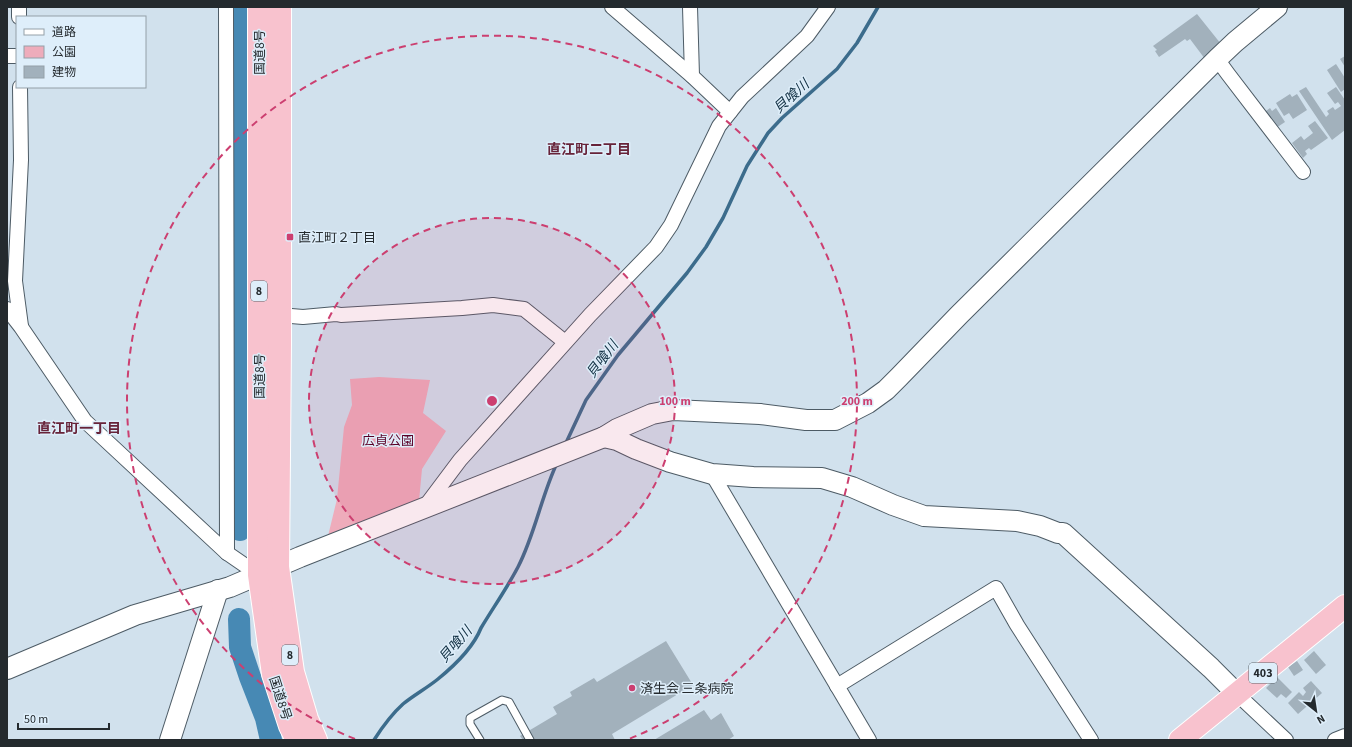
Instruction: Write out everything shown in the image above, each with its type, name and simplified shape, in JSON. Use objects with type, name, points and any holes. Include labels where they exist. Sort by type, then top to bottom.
[{"type":"highway","name":"国道8号","points":[[259,7],[268,571],[273,674],[290,726],[297,740]]},
{"type":"highway","name":"国道8号","points":[[280,7],[279,315],[268,571],[293,672],[316,740]]},
{"type":"highway","name":"403","points":[[1180,740],[1345,606]]},
{"type":"street","points":[[226,7],[227,553]]},
{"type":"street","points":[[612,7],[692,76],[730,112]]},
{"type":"street","points":[[690,7],[692,76]]},
{"type":"street","points":[[424,509],[460,460],[565,342],[656,247],[671,225],[720,126],[730,112],[742,96],[807,36],[826,12],[828,7]]},
{"type":"street","points":[[7,669],[135,616],[218,590],[268,571],[602,438],[617,429],[652,414],[673,410],[760,414],[806,420],[835,420],[868,402],[886,390],[959,315],[1217,59],[1277,7]]},
{"type":"street","points":[[1217,59],[1303,172]]},
{"type":"street","points":[[20,88],[21,160],[15,281],[21,327]]},
{"type":"street","points":[[279,315],[341,315],[493,305],[524,309],[565,342]]},
{"type":"street","points":[[7,309],[21,327],[85,421],[227,553],[268,571]]},
{"type":"street","points":[[602,438],[617,440],[670,462],[712,474],[753,477],[822,478],[852,487],[893,505],[924,516],[1017,521],[1040,526],[1058,533],[1063,533],[1211,668],[1286,740]]},
{"type":"street","points":[[712,474],[870,740]]},
{"type":"street","points":[[837,686],[996,588],[1090,740]]},
{"type":"street","points":[[170,740],[218,590]]},
{"type":"street","points":[[1335,740],[1345,736]]},
{"type":"lane","points":[[480,740],[470,724],[470,718],[502,700],[509,702],[530,740]]},
{"type":"green space","name":"広貞公園","points":[[379,377],[430,380],[423,413],[446,431],[422,469],[419,501],[328,536],[337,499],[344,427],[352,405],[350,379]]},
{"type":"building","points":[[1197,14],[1221,44],[1205,59],[1190,39],[1187,41],[1185,39],[1159,57],[1155,51],[1157,50],[1153,46]]},
{"type":"building","points":[[1345,56],[1345,67],[1340,59]]},
{"type":"building","points":[[1336,64],[1345,78],[1345,89],[1341,92],[1327,70]]},
{"type":"building","points":[[1306,87],[1326,117],[1329,114],[1327,111],[1333,107],[1335,110],[1341,106],[1338,102],[1335,104],[1327,93],[1336,87],[1345,100],[1345,130],[1332,140],[1299,91]]},
{"type":"building","points":[[1290,94],[1292,97],[1297,94],[1307,110],[1293,119],[1289,113],[1284,116],[1276,103]]},
{"type":"building","points":[[1270,108],[1272,111],[1276,108],[1285,122],[1273,130],[1262,114]]},
{"type":"building","points":[[1315,121],[1328,138],[1311,150],[1309,148],[1305,151],[1307,154],[1303,158],[1292,143],[1301,136],[1304,140],[1313,133],[1308,126]]},
{"type":"building","name":"済生会 三条病院","points":[[666,641],[693,685],[612,734],[615,740],[523,740],[520,736],[557,714],[553,707],[572,696],[570,692],[594,678],[597,682]]},
{"type":"building","points":[[1314,651],[1326,665],[1316,674],[1304,660]]},
{"type":"building","points":[[1297,661],[1303,670],[1294,676],[1288,667]]},
{"type":"building","points":[[1277,677],[1292,692],[1286,698],[1281,694],[1277,698],[1266,688]]},
{"type":"building","points":[[1311,681],[1322,693],[1298,714],[1288,703],[1299,692],[1303,696],[1306,692],[1303,688]]},
{"type":"building","name":"済生会 三条病院","points":[[704,710],[711,720],[721,713],[734,736],[728,740],[654,740]]},
{"type":"waterway","points":[[240,530],[241,7]]},
{"type":"waterway","name":"貝喰川","points":[[565,445],[586,400],[618,355],[687,273],[706,247],[723,218],[747,166],[768,133],[782,118],[837,69],[857,43],[878,7]]},
{"type":"waterway","name":"貝喰川","points":[[374,740],[387,721],[399,708],[444,674],[457,662],[473,643],[518,567],[534,529],[551,476],[557,463]]},
{"type":"waterway","points":[[239,619],[240,647],[266,718],[271,740]]},
{"type":"place","name":"直江町２丁目","points":[[290,237]]},
{"type":"place","name":"済生会 三条病院","points":[[632,688]]},
{"type":"district","name":"直江町二丁目","points":[[589,149]]},
{"type":"district","name":"直江町一丁目","points":[[79,428]]}]
